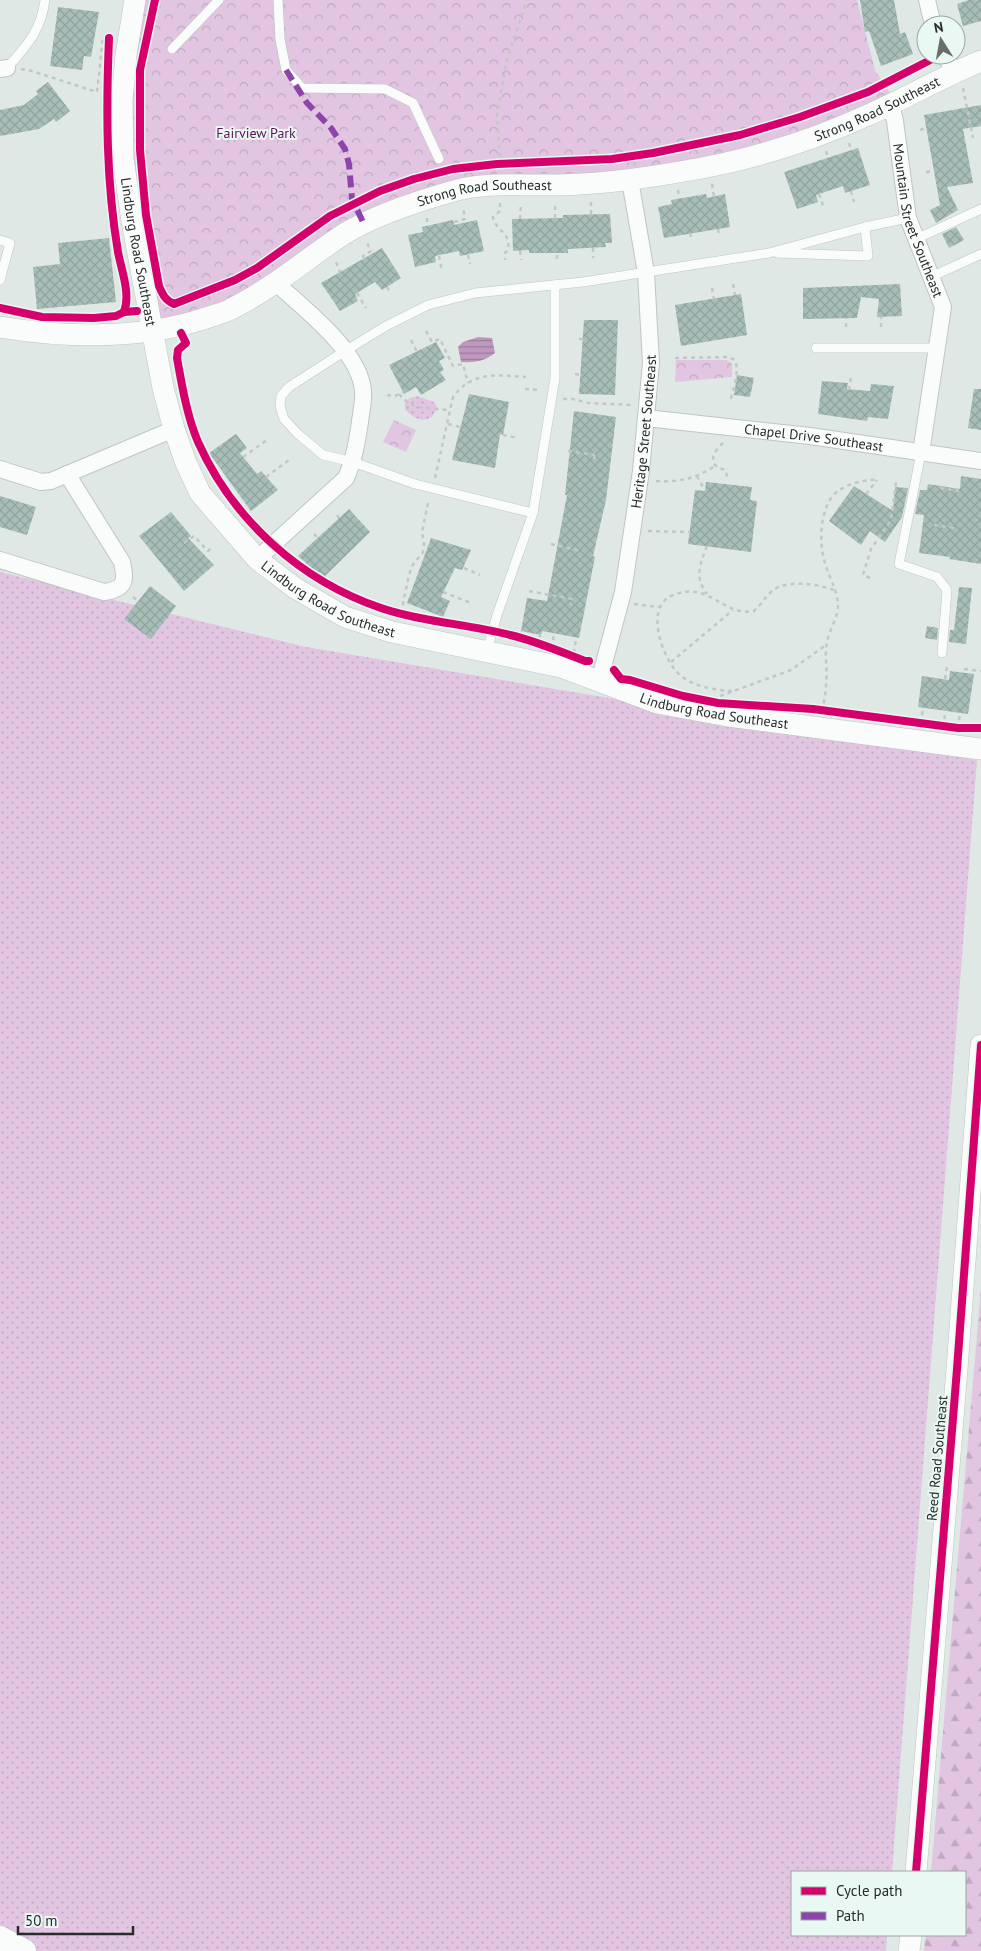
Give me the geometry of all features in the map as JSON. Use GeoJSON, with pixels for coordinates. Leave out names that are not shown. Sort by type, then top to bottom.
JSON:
{"type":"FeatureCollection","features":[{"type":"Feature","properties":{"kind":"main road"},"geometry":{"type":"LineString","coordinates":[[0,1939],[24,1951]]}},
{"type":"Feature","properties":{"kind":"street","name":"Lindburg Road Southeast"},"geometry":{"type":"LineString","coordinates":[[135,0],[126,55],[122,101],[123,158],[132,221],[163,388],[174,429],[186,463],[200,493],[257,559],[295,588],[345,617],[392,632],[561,667],[657,703],[728,716],[981,749]]}},
{"type":"Feature","properties":{"kind":"street"},"geometry":{"type":"LineString","coordinates":[[926,0],[931,15]]}},
{"type":"Feature","properties":{"kind":"street","name":"Strong Road Southeast"},"geometry":{"type":"LineString","coordinates":[[0,327],[66,335],[110,335],[152,332],[193,322],[230,310],[276,283],[346,233],[399,208],[454,191],[487,184],[559,185],[630,180],[708,167],[772,150],[840,127],[891,105],[954,71],[981,60]]}},
{"type":"Feature","properties":{"kind":"street","name":"Mountain Street Southeast"},"geometry":{"type":"LineString","coordinates":[[891,105],[895,121],[908,218],[943,307],[921,453]]}},
{"type":"Feature","properties":{"kind":"street","name":"Heritage Street Southeast"},"geometry":{"type":"LineString","coordinates":[[599,682],[620,602],[632,530],[639,481],[642,411],[651,363],[646,273],[630,180]]}},
{"type":"Feature","properties":{"kind":"street"},"geometry":{"type":"LineString","coordinates":[[257,559],[346,478],[353,462],[358,437],[363,392],[357,368],[337,340],[276,283]]}},
{"type":"Feature","properties":{"kind":"street","name":"Chapel Drive Southeast"},"geometry":{"type":"LineString","coordinates":[[642,411],[743,429],[810,436],[981,461]]}},
{"type":"Feature","properties":{"kind":"street"},"geometry":{"type":"LineString","coordinates":[[0,469],[41,482],[51,481],[174,429]]}},
{"type":"Feature","properties":{"kind":"street"},"geometry":{"type":"LineString","coordinates":[[0,560],[104,592],[117,590],[122,585],[124,575],[122,562],[67,474]]}},
{"type":"Feature","properties":{"kind":"street","name":"Reed Road Southeast"},"geometry":{"type":"LineString","coordinates":[[916,1871],[981,1046]]}},
{"type":"Feature","properties":{"kind":"street"},"geometry":{"type":"LineString","coordinates":[[909,1951],[911,1936]]}},
{"type":"Feature","properties":{"kind":"lane"},"geometry":{"type":"LineString","coordinates":[[4,68],[33,39],[42,17],[45,0]]}},
{"type":"Feature","properties":{"kind":"lane"},"geometry":{"type":"LineString","coordinates":[[172,49],[219,0]]}},
{"type":"Feature","properties":{"kind":"lane"},"geometry":{"type":"LineString","coordinates":[[278,0],[280,39],[286,70],[302,88],[385,89],[413,103],[439,159]]}},
{"type":"Feature","properties":{"kind":"lane"},"geometry":{"type":"LineString","coordinates":[[916,239],[981,209]]}},
{"type":"Feature","properties":{"kind":"lane"},"geometry":{"type":"LineString","coordinates":[[533,513],[414,484],[353,462],[323,455],[298,434],[284,419],[280,406],[281,396],[289,387],[345,351],[386,326],[428,305],[475,293],[646,273],[769,253],[866,227],[908,218]]}},
{"type":"Feature","properties":{"kind":"lane"},"geometry":{"type":"LineString","coordinates":[[769,253],[868,256],[866,227]]}},
{"type":"Feature","properties":{"kind":"lane"},"geometry":{"type":"LineString","coordinates":[[0,240],[10,243],[0,280]]}},
{"type":"Feature","properties":{"kind":"lane"},"geometry":{"type":"LineString","coordinates":[[931,277],[981,254]]}},
{"type":"Feature","properties":{"kind":"lane"},"geometry":{"type":"LineString","coordinates":[[487,651],[497,615],[533,513],[555,378],[555,285]]}},
{"type":"Feature","properties":{"kind":"lane"},"geometry":{"type":"LineString","coordinates":[[816,348],[936,348]]}},
{"type":"Feature","properties":{"kind":"lane"},"geometry":{"type":"LineString","coordinates":[[921,453],[899,564],[937,577],[947,590],[942,653]]}},
{"type":"Feature","properties":{"kind":"path"},"geometry":{"type":"LineString","coordinates":[[497,164],[500,158],[497,114],[507,59],[527,0]]}},
{"type":"Feature","properties":{"kind":"path"},"geometry":{"type":"LineString","coordinates":[[4,68],[32,71],[97,92],[103,37],[108,38],[107,82]]}},
{"type":"Feature","properties":{"kind":"path"},"geometry":{"type":"LineString","coordinates":[[954,71],[973,138]]}},
{"type":"Feature","properties":{"kind":"path"},"geometry":{"type":"LineString","coordinates":[[920,130],[926,128]]}},
{"type":"Feature","properties":{"kind":"path"},"geometry":{"type":"LineString","coordinates":[[848,141],[851,150]]}},
{"type":"Feature","properties":{"kind":"path"},"geometry":{"type":"LineString","coordinates":[[825,150],[828,158]]}},
{"type":"Feature","properties":{"kind":"path"},"geometry":{"type":"LineString","coordinates":[[488,165],[506,163]]}},
{"type":"Feature","properties":{"kind":"path"},"geometry":{"type":"LineString","coordinates":[[926,172],[934,171]]}},
{"type":"Feature","properties":{"kind":"path"},"geometry":{"type":"LineString","coordinates":[[712,184],[714,197]]}},
{"type":"Feature","properties":{"kind":"path"},"geometry":{"type":"LineString","coordinates":[[678,190],[680,199]]}},
{"type":"Feature","properties":{"kind":"path"},"geometry":{"type":"LineString","coordinates":[[851,191],[854,202]]}},
{"type":"Feature","properties":{"kind":"path"},"geometry":{"type":"LineString","coordinates":[[819,194],[824,208]]}},
{"type":"Feature","properties":{"kind":"path"},"geometry":{"type":"LineString","coordinates":[[591,200],[591,214]]}},
{"type":"Feature","properties":{"kind":"path"},"geometry":{"type":"LineString","coordinates":[[520,219],[521,203]]}},
{"type":"Feature","properties":{"kind":"path"},"geometry":{"type":"LineString","coordinates":[[555,203],[555,218]]}},
{"type":"Feature","properties":{"kind":"path"},"geometry":{"type":"LineString","coordinates":[[500,204],[500,211],[494,216],[496,224],[507,235],[508,250],[505,253],[505,260]]}},
{"type":"Feature","properties":{"kind":"path"},"geometry":{"type":"LineString","coordinates":[[454,222],[464,219],[463,208]]}},
{"type":"Feature","properties":{"kind":"path"},"geometry":{"type":"LineString","coordinates":[[427,218],[427,226]]}},
{"type":"Feature","properties":{"kind":"path"},"geometry":{"type":"LineString","coordinates":[[718,229],[719,236]]}},
{"type":"Feature","properties":{"kind":"path"},"geometry":{"type":"LineString","coordinates":[[690,233],[692,242]]}},
{"type":"Feature","properties":{"kind":"path"},"geometry":{"type":"LineString","coordinates":[[364,258],[363,256],[371,251],[367,243]]}},
{"type":"Feature","properties":{"kind":"path"},"geometry":{"type":"LineString","coordinates":[[593,248],[593,258]]}},
{"type":"Feature","properties":{"kind":"path"},"geometry":{"type":"LineString","coordinates":[[520,251],[521,260]]}},
{"type":"Feature","properties":{"kind":"path"},"geometry":{"type":"LineString","coordinates":[[557,253],[557,259]]}},
{"type":"Feature","properties":{"kind":"path"},"geometry":{"type":"LineString","coordinates":[[468,255],[470,264]]}},
{"type":"Feature","properties":{"kind":"path"},"geometry":{"type":"LineString","coordinates":[[439,256],[442,271]]}},
{"type":"Feature","properties":{"kind":"path"},"geometry":{"type":"LineString","coordinates":[[335,261],[340,272]]}},
{"type":"Feature","properties":{"kind":"path"},"geometry":{"type":"LineString","coordinates":[[733,284],[735,295]]}},
{"type":"Feature","properties":{"kind":"path"},"geometry":{"type":"LineString","coordinates":[[387,287],[391,294]]}},
{"type":"Feature","properties":{"kind":"path"},"geometry":{"type":"LineString","coordinates":[[712,288],[714,299]]}},
{"type":"Feature","properties":{"kind":"path"},"geometry":{"type":"LineString","coordinates":[[357,293],[366,308]]}},
{"type":"Feature","properties":{"kind":"path"},"geometry":{"type":"LineString","coordinates":[[881,317],[881,327]]}},
{"type":"Feature","properties":{"kind":"path"},"geometry":{"type":"LineString","coordinates":[[846,318],[846,327]]}},
{"type":"Feature","properties":{"kind":"path"},"geometry":{"type":"LineString","coordinates":[[426,332],[432,342],[440,339],[453,366],[463,364],[468,383]]}},
{"type":"Feature","properties":{"kind":"path"},"geometry":{"type":"LineString","coordinates":[[411,340],[417,352]]}},
{"type":"Feature","properties":{"kind":"path"},"geometry":{"type":"LineString","coordinates":[[675,358],[728,357],[734,360],[737,366],[730,402]]}},
{"type":"Feature","properties":{"kind":"path"},"geometry":{"type":"LineString","coordinates":[[575,374],[581,375]]}},
{"type":"Feature","properties":{"kind":"path"},"geometry":{"type":"LineString","coordinates":[[434,482],[453,397],[460,388],[485,376],[526,377]]}},
{"type":"Feature","properties":{"kind":"path"},"geometry":{"type":"LineString","coordinates":[[849,390],[851,377]]}},
{"type":"Feature","properties":{"kind":"path"},"geometry":{"type":"LineString","coordinates":[[524,389],[540,390]]}},
{"type":"Feature","properties":{"kind":"path"},"geometry":{"type":"LineString","coordinates":[[387,394],[395,396],[403,392]]}},
{"type":"Feature","properties":{"kind":"path"},"geometry":{"type":"LineString","coordinates":[[399,394],[405,402],[412,406],[450,410]]}},
{"type":"Feature","properties":{"kind":"path"},"geometry":{"type":"LineString","coordinates":[[557,400],[573,399],[642,411]]}},
{"type":"Feature","properties":{"kind":"path"},"geometry":{"type":"LineString","coordinates":[[448,424],[460,426]]}},
{"type":"Feature","properties":{"kind":"path"},"geometry":{"type":"LineString","coordinates":[[716,466],[714,454],[719,447],[728,438],[743,429]]}},
{"type":"Feature","properties":{"kind":"path"},"geometry":{"type":"LineString","coordinates":[[503,435],[518,438]]}},
{"type":"Feature","properties":{"kind":"path"},"geometry":{"type":"LineString","coordinates":[[243,457],[266,440]]}},
{"type":"Feature","properties":{"kind":"path"},"geometry":{"type":"LineString","coordinates":[[568,451],[595,453],[594,459]]}},
{"type":"Feature","properties":{"kind":"path"},"geometry":{"type":"LineString","coordinates":[[266,477],[289,460]]}},
{"type":"Feature","properties":{"kind":"path"},"geometry":{"type":"LineString","coordinates":[[639,481],[681,480],[697,476],[716,466]]}},
{"type":"Feature","properties":{"kind":"path"},"geometry":{"type":"LineString","coordinates":[[716,466],[726,471],[727,477]]}},
{"type":"Feature","properties":{"kind":"path"},"geometry":{"type":"LineString","coordinates":[[214,468],[220,482]]}},
{"type":"Feature","properties":{"kind":"path"},"geometry":{"type":"LineString","coordinates":[[697,476],[705,491]]}},
{"type":"Feature","properties":{"kind":"path"},"geometry":{"type":"LineString","coordinates":[[822,711],[826,683],[826,646],[838,609],[836,591],[825,565],[822,542],[822,517],[828,503],[837,491],[853,483],[878,479],[866,494]]}},
{"type":"Feature","properties":{"kind":"path"},"geometry":{"type":"LineString","coordinates":[[870,578],[863,575],[871,549],[891,520],[896,482]]}},
{"type":"Feature","properties":{"kind":"path"},"geometry":{"type":"LineString","coordinates":[[940,488],[959,491]]}},
{"type":"Feature","properties":{"kind":"path"},"geometry":{"type":"LineString","coordinates":[[410,615],[397,613],[408,575],[412,566],[423,552],[422,532],[428,503]]}},
{"type":"Feature","properties":{"kind":"path"},"geometry":{"type":"LineString","coordinates":[[934,525],[954,528]]}},
{"type":"Feature","properties":{"kind":"path"},"geometry":{"type":"LineString","coordinates":[[632,530],[689,532]]}},
{"type":"Feature","properties":{"kind":"path"},"geometry":{"type":"LineString","coordinates":[[314,534],[318,538]]}},
{"type":"Feature","properties":{"kind":"path"},"geometry":{"type":"LineString","coordinates":[[184,543],[194,536],[208,551],[213,546]]}},
{"type":"Feature","properties":{"kind":"path"},"geometry":{"type":"LineString","coordinates":[[551,544],[581,550]]}},
{"type":"Feature","properties":{"kind":"path"},"geometry":{"type":"LineString","coordinates":[[707,546],[699,566],[699,574],[708,595]]}},
{"type":"Feature","properties":{"kind":"path"},"geometry":{"type":"LineString","coordinates":[[464,568],[480,575]]}},
{"type":"Feature","properties":{"kind":"path"},"geometry":{"type":"LineString","coordinates":[[732,691],[717,691],[690,682],[676,671],[660,640],[658,629],[659,607],[664,600],[672,596],[698,593],[708,595],[733,610],[748,612],[754,611],[770,592],[783,585],[816,585],[836,591]]}},
{"type":"Feature","properties":{"kind":"path"},"geometry":{"type":"LineString","coordinates":[[528,591],[572,599],[572,606]]}},
{"type":"Feature","properties":{"kind":"path"},"geometry":{"type":"LineString","coordinates":[[443,592],[471,603]]}},
{"type":"Feature","properties":{"kind":"path"},"geometry":{"type":"LineString","coordinates":[[132,596],[138,601]]}},
{"type":"Feature","properties":{"kind":"path"},"geometry":{"type":"LineString","coordinates":[[620,602],[659,607]]}},
{"type":"Feature","properties":{"kind":"path"},"geometry":{"type":"LineString","coordinates":[[671,663],[733,610]]}},
{"type":"Feature","properties":{"kind":"path"},"geometry":{"type":"LineString","coordinates":[[554,633],[566,654]]}},
{"type":"Feature","properties":{"kind":"path"},"geometry":{"type":"LineString","coordinates":[[539,644],[540,634]]}},
{"type":"Feature","properties":{"kind":"path"},"geometry":{"type":"LineString","coordinates":[[566,654],[576,638]]}},
{"type":"Feature","properties":{"kind":"path"},"geometry":{"type":"LineString","coordinates":[[530,641],[566,654]]}},
{"type":"Feature","properties":{"kind":"path"},"geometry":{"type":"LineString","coordinates":[[714,700],[732,691],[791,670],[826,646]]}},
{"type":"Feature","properties":{"kind":"path"},"geometry":{"type":"LineString","coordinates":[[945,679],[947,666]]}},
{"type":"Feature","properties":{"kind":"path"},"geometry":{"type":"LineString","coordinates":[[964,668],[981,671]]}},
{"type":"Feature","properties":{"kind":"path"},"geometry":{"type":"LineString","coordinates":[[714,700],[728,703]]}},
{"type":"Feature","properties":{"kind":"path"},"geometry":{"type":"LineString","coordinates":[[923,708],[932,725]]}},
{"type":"Feature","properties":{"kind":"path"},"geometry":{"type":"LineString","coordinates":[[813,710],[832,712]]}},
{"type":"Feature","properties":{"kind":"path"},"geometry":{"type":"LineString","coordinates":[[932,725],[946,711]]}},
{"type":"Feature","properties":{"kind":"path"},"geometry":{"type":"LineString","coordinates":[[911,722],[962,728],[960,713]]}},
{"type":"Feature","properties":{"kind":"green space","name":"Fairview Park"},"geometry":{"type":"Polygon","coordinates":[[[135,0],[857,0],[875,70],[896,102],[806,139],[559,185],[399,208],[284,278],[151,332],[123,158],[135,0]]]}},
{"type":"Feature","properties":{"kind":"green space"},"geometry":{"type":"Polygon","coordinates":[[[676,360],[727,360],[732,364],[732,377],[675,382],[676,360]]]}},
{"type":"Feature","properties":{"kind":"green space"},"geometry":{"type":"Polygon","coordinates":[[[417,396],[434,402],[437,407],[431,417],[422,420],[418,419],[405,409],[405,402],[417,396]]]}},
{"type":"Feature","properties":{"kind":"green space"},"geometry":{"type":"Polygon","coordinates":[[[394,420],[416,430],[406,452],[383,442],[394,420]]]}},
{"type":"Feature","properties":{"kind":"green space"},"geometry":{"type":"Polygon","coordinates":[[[0,572],[306,647],[977,760],[892,1871],[791,1871],[791,1936],[887,1936],[886,1951],[28,1951],[0,1938],[0,572]]]}},
{"type":"Feature","properties":{"kind":"green space"},"geometry":{"type":"Polygon","coordinates":[[[981,1288],[981,1951],[924,1951],[926,1936],[966,1936],[966,1871],[931,1871],[981,1288]]]}},
{"type":"Feature","properties":{"kind":"shaded area"},"geometry":{"type":"Polygon","coordinates":[[[478,337],[492,338],[495,353],[479,361],[461,362],[458,347],[463,342],[478,337]]]}},
{"type":"Feature","properties":{"kind":"building"},"geometry":{"type":"Polygon","coordinates":[[[860,0],[894,0],[900,34],[905,32],[913,54],[881,66],[869,31],[865,32],[860,0]]]}},
{"type":"Feature","properties":{"kind":"building"},"geometry":{"type":"Polygon","coordinates":[[[969,0],[981,0],[981,21],[966,25],[966,15],[960,15],[957,4],[969,0]]]}},
{"type":"Feature","properties":{"kind":"building"},"geometry":{"type":"Polygon","coordinates":[[[58,7],[99,12],[91,57],[84,56],[82,70],[50,66],[58,7]]]}},
{"type":"Feature","properties":{"kind":"building"},"geometry":{"type":"Polygon","coordinates":[[[48,82],[70,111],[56,122],[54,119],[39,129],[0,136],[0,110],[24,105],[38,94],[36,91],[48,82]]]}},
{"type":"Feature","properties":{"kind":"building"},"geometry":{"type":"Polygon","coordinates":[[[981,105],[981,126],[963,129],[973,183],[947,187],[958,210],[936,223],[930,210],[940,205],[924,115],[981,105]]]}},
{"type":"Feature","properties":{"kind":"building"},"geometry":{"type":"Polygon","coordinates":[[[858,148],[870,185],[845,193],[843,186],[816,195],[818,202],[797,209],[784,172],[858,148]]]}},
{"type":"Feature","properties":{"kind":"building"},"geometry":{"type":"Polygon","coordinates":[[[706,194],[707,198],[725,194],[730,227],[664,238],[658,207],[672,204],[671,200],[706,194]]]}},
{"type":"Feature","properties":{"kind":"building"},"geometry":{"type":"Polygon","coordinates":[[[610,214],[612,243],[605,243],[606,247],[568,249],[568,253],[529,253],[529,250],[513,251],[512,219],[563,218],[563,215],[610,214]]]}},
{"type":"Feature","properties":{"kind":"building"},"geometry":{"type":"Polygon","coordinates":[[[453,220],[454,225],[477,220],[484,251],[460,256],[459,251],[435,256],[436,262],[415,267],[408,235],[423,232],[422,227],[453,220]]]}},
{"type":"Feature","properties":{"kind":"building"},"geometry":{"type":"Polygon","coordinates":[[[956,227],[964,240],[949,248],[942,234],[956,227]]]}},
{"type":"Feature","properties":{"kind":"building"},"geometry":{"type":"Polygon","coordinates":[[[109,238],[116,302],[37,309],[33,267],[60,264],[58,243],[109,238]]]}},
{"type":"Feature","properties":{"kind":"building"},"geometry":{"type":"Polygon","coordinates":[[[382,248],[401,278],[382,290],[375,282],[355,294],[358,301],[340,311],[321,283],[382,248]]]}},
{"type":"Feature","properties":{"kind":"building"},"geometry":{"type":"Polygon","coordinates":[[[900,284],[902,316],[877,317],[879,299],[861,297],[857,318],[803,319],[803,288],[900,284]]]}},
{"type":"Feature","properties":{"kind":"building"},"geometry":{"type":"Polygon","coordinates":[[[741,294],[747,335],[681,346],[675,305],[741,294]]]}},
{"type":"Feature","properties":{"kind":"building"},"geometry":{"type":"Polygon","coordinates":[[[584,320],[618,320],[615,395],[579,394],[584,320]]]}},
{"type":"Feature","properties":{"kind":"building"},"geometry":{"type":"Polygon","coordinates":[[[436,342],[445,358],[439,361],[444,370],[440,372],[446,380],[421,395],[416,387],[404,394],[389,365],[436,342]]]}},
{"type":"Feature","properties":{"kind":"building"},"geometry":{"type":"Polygon","coordinates":[[[737,375],[754,378],[750,397],[734,395],[737,375]]]}},
{"type":"Feature","properties":{"kind":"building"},"geometry":{"type":"Polygon","coordinates":[[[822,381],[848,383],[847,389],[870,391],[871,384],[894,386],[888,419],[868,417],[867,421],[818,414],[822,381]]]}},
{"type":"Feature","properties":{"kind":"building"},"geometry":{"type":"Polygon","coordinates":[[[974,389],[981,389],[981,430],[968,428],[974,389]]]}},
{"type":"Feature","properties":{"kind":"building"},"geometry":{"type":"Polygon","coordinates":[[[469,394],[509,402],[503,435],[500,434],[495,468],[452,460],[469,394]]]}},
{"type":"Feature","properties":{"kind":"building"},"geometry":{"type":"Polygon","coordinates":[[[574,411],[616,417],[606,500],[593,556],[595,557],[579,638],[542,631],[541,635],[521,631],[527,598],[547,601],[567,495],[565,495],[574,411]]]}},
{"type":"Feature","properties":{"kind":"building"},"geometry":{"type":"Polygon","coordinates":[[[236,434],[247,448],[240,453],[257,474],[261,471],[278,490],[251,511],[209,453],[236,434]]]}},
{"type":"Feature","properties":{"kind":"building"},"geometry":{"type":"Polygon","coordinates":[[[961,476],[981,479],[981,564],[919,553],[924,515],[915,514],[920,490],[927,490],[928,484],[960,489],[961,476]]]}},
{"type":"Feature","properties":{"kind":"building"},"geometry":{"type":"Polygon","coordinates":[[[706,482],[752,487],[750,500],[757,501],[751,552],[688,544],[695,490],[705,491],[706,482]]]}},
{"type":"Feature","properties":{"kind":"building"},"geometry":{"type":"Polygon","coordinates":[[[854,486],[893,511],[895,487],[908,488],[902,517],[885,542],[870,531],[861,545],[829,521],[854,486]]]}},
{"type":"Feature","properties":{"kind":"building"},"geometry":{"type":"Polygon","coordinates":[[[0,496],[36,507],[27,535],[0,527],[0,496]]]}},
{"type":"Feature","properties":{"kind":"building"},"geometry":{"type":"Polygon","coordinates":[[[349,509],[370,532],[323,578],[298,556],[349,509]]]}},
{"type":"Feature","properties":{"kind":"building"},"geometry":{"type":"Polygon","coordinates":[[[171,512],[191,536],[188,538],[214,565],[184,591],[139,536],[171,512]]]}},
{"type":"Feature","properties":{"kind":"building"},"geometry":{"type":"Polygon","coordinates":[[[431,538],[471,550],[462,570],[455,568],[441,597],[450,601],[443,617],[407,603],[431,538]]]}},
{"type":"Feature","properties":{"kind":"building"},"geometry":{"type":"Polygon","coordinates":[[[150,586],[176,606],[151,639],[124,619],[150,586]]]}},
{"type":"Feature","properties":{"kind":"building"},"geometry":{"type":"Polygon","coordinates":[[[959,587],[972,588],[966,644],[949,642],[950,630],[954,630],[959,587]]]}},
{"type":"Feature","properties":{"kind":"building"},"geometry":{"type":"Polygon","coordinates":[[[927,626],[938,628],[937,640],[925,638],[927,626]]]}},
{"type":"Feature","properties":{"kind":"building"},"geometry":{"type":"Polygon","coordinates":[[[950,671],[974,674],[968,714],[918,707],[922,676],[949,680],[950,671]]]}},
{"type":"Feature","properties":{"kind":"marked path"},"geometry":{"type":"LineString","coordinates":[[286,70],[307,103],[331,128],[345,149],[349,164],[352,199],[364,224]]}},
{"type":"Feature","properties":{"kind":"cycle path"},"geometry":{"type":"LineString","coordinates":[[155,0],[140,70],[140,150],[146,215],[159,286],[168,301],[174,304],[235,280],[257,268],[330,216],[380,191],[414,179],[453,169],[497,164],[612,159],[653,153],[740,135],[800,117],[868,92],[921,65]]}},
{"type":"Feature","properties":{"kind":"cycle path"},"geometry":{"type":"LineString","coordinates":[[109,38],[107,92],[109,172],[114,225],[126,290],[124,312]]}},
{"type":"Feature","properties":{"kind":"cycle path"},"geometry":{"type":"LineString","coordinates":[[0,308],[42,317],[94,318],[116,316],[124,312],[137,311]]}},
{"type":"Feature","properties":{"kind":"cycle path"},"geometry":{"type":"LineString","coordinates":[[181,333],[186,343],[178,350],[177,358],[188,411],[198,442],[230,497],[250,522],[297,564],[324,582],[381,608],[413,617],[520,637],[589,661]]}},
{"type":"Feature","properties":{"kind":"cycle path"},"geometry":{"type":"LineString","coordinates":[[614,670],[621,679],[683,696],[718,703],[813,709],[958,728],[981,728]]}},
{"type":"Feature","properties":{"kind":"cycle path"},"geometry":{"type":"LineString","coordinates":[[916,1871],[981,1045]]}}]}
